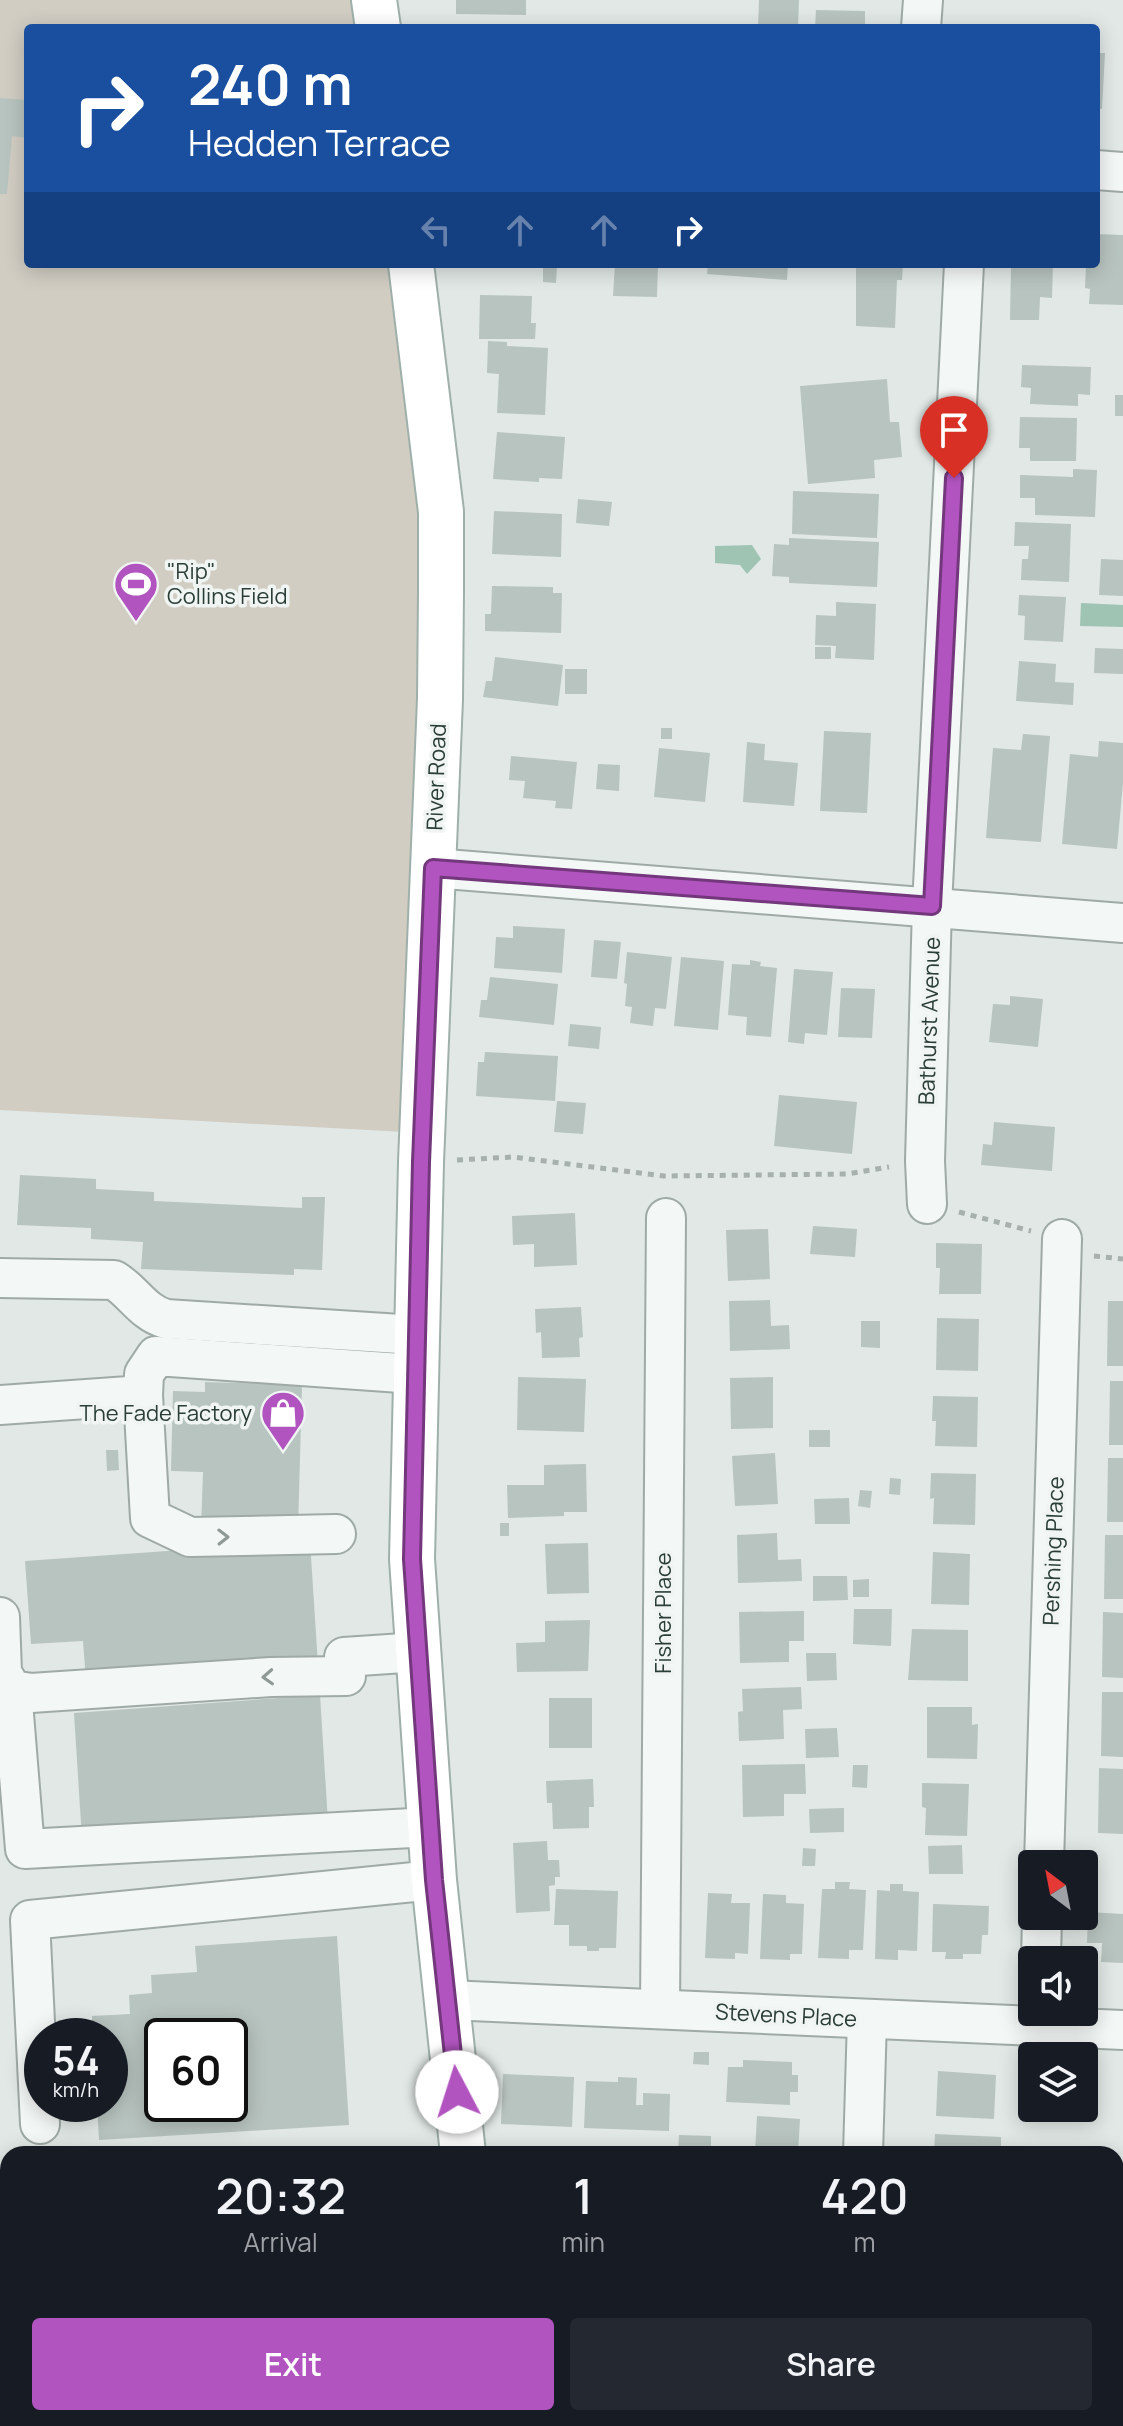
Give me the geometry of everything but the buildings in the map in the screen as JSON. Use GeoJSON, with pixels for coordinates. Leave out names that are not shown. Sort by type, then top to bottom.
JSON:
{"type":"FeatureCollection","features":[{"type":"Feature","properties":{"kind":"main road"},"geometry":{"type":"LineString","coordinates":[[374,0],[377,24]]}},
{"type":"Feature","properties":{"kind":"main road","name":"River Road"},"geometry":{"type":"LineString","coordinates":[[411,268],[441,512],[440,699],[421,1162],[412,1559],[434,1880],[462,2146]]}},
{"type":"Feature","properties":{"kind":"street"},"geometry":{"type":"LineString","coordinates":[[921,24],[923,0]]}},
{"type":"Feature","properties":{"kind":"street"},"geometry":{"type":"LineString","coordinates":[[1100,170],[1123,172]]}},
{"type":"Feature","properties":{"kind":"street","name":"Bathurst Avenue"},"geometry":{"type":"LineString","coordinates":[[927,1204],[925,1161],[932,906],[964,268]]}},
{"type":"Feature","properties":{"kind":"street"},"geometry":{"type":"LineString","coordinates":[[433,868],[1123,923]]}},
{"type":"Feature","properties":{"kind":"street","name":"Fisher Place"},"geometry":{"type":"LineString","coordinates":[[660,2008],[666,1218]]}},
{"type":"Feature","properties":{"kind":"street","name":"Pershing Place"},"geometry":{"type":"LineString","coordinates":[[1044,1850],[1062,1239]]}},
{"type":"Feature","properties":{"kind":"street"},"geometry":{"type":"LineString","coordinates":[[0,1278],[114,1280],[144,1309],[166,1319],[416,1354]]}},
{"type":"Feature","properties":{"kind":"street"},"geometry":{"type":"LineString","coordinates":[[336,1534],[190,1537],[150,1518],[144,1374],[156,1356],[416,1354]]}},
{"type":"Feature","properties":{"kind":"street"},"geometry":{"type":"LineString","coordinates":[[0,1405],[143,1395]]}},
{"type":"Feature","properties":{"kind":"street"},"geometry":{"type":"LineString","coordinates":[[0,1617],[2,1673],[12,1690],[25,1849],[431,1827]]}},
{"type":"Feature","properties":{"kind":"street"},"geometry":{"type":"LineString","coordinates":[[12,1690],[31,1693],[271,1677],[345,1667],[419,1652]]}},
{"type":"Feature","properties":{"kind":"street"},"geometry":{"type":"LineString","coordinates":[[40,2124],[30,1920],[434,1880]]}},
{"type":"Feature","properties":{"kind":"street","name":"Stevens Place"},"geometry":{"type":"LineString","coordinates":[[448,2000],[867,2019],[1018,2020]]}},
{"type":"Feature","properties":{"kind":"street"},"geometry":{"type":"LineString","coordinates":[[863,2146],[867,2019]]}},
{"type":"Feature","properties":{"kind":"street","name":"Stevens Place"},"geometry":{"type":"LineString","coordinates":[[1089,2026],[1123,2030]]}},
{"type":"Feature","properties":{"kind":"path"},"geometry":{"type":"LineString","coordinates":[[421,1162],[513,1157],[679,1176],[847,1174],[925,1161]]}},
{"type":"Feature","properties":{"kind":"path"},"geometry":{"type":"LineString","coordinates":[[927,1204],[1062,1239]]}},
{"type":"Feature","properties":{"kind":"shaded area"},"geometry":{"type":"Polygon","coordinates":[[[0,0],[374,0],[377,24],[24,24],[24,268],[412,268],[428,388],[423,1133],[0,1110],[0,0]]]}},
{"type":"Feature","properties":{"kind":"shaded area"},"geometry":{"type":"Polygon","coordinates":[[[752,545],[761,559],[747,574],[740,565],[715,563],[715,546],[752,545]]]}},
{"type":"Feature","properties":{"kind":"shaded area"},"geometry":{"type":"Polygon","coordinates":[[[1081,603],[1123,605],[1123,627],[1080,626],[1081,603]]]}},
{"type":"Feature","properties":{"kind":"place","name":"\"Rip\" Collins Field"},"geometry":{"type":"Point","coordinates":[136,623]}},
{"type":"Feature","properties":{"kind":"place","name":"The Fade Factory"},"geometry":{"type":"Point","coordinates":[283,1452]}},
{"type":"Feature","properties":{"kind":"route"},"geometry":{"type":"LineString","coordinates":[[457,2092],[434,1880],[412,1559],[421,1162],[433,868],[932,906],[954,478]]}}]}
